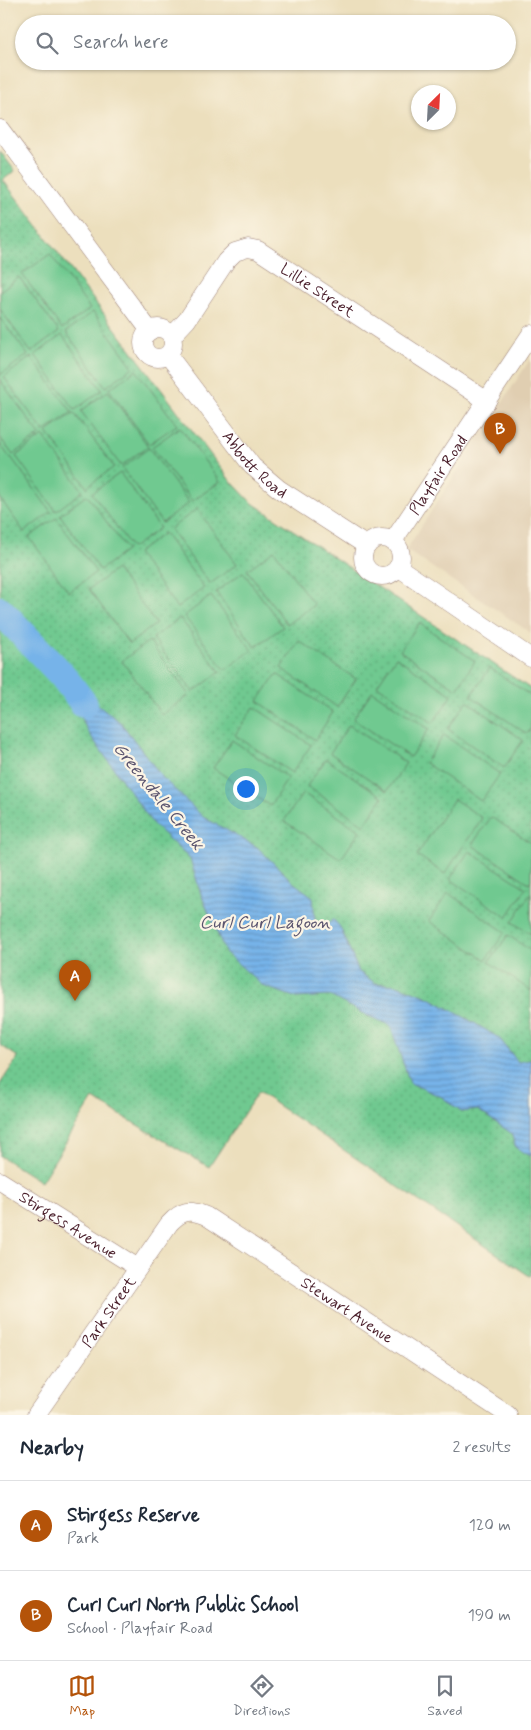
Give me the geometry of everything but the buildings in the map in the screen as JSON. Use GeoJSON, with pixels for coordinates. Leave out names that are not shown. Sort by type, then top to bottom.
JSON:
{"type":"FeatureCollection","features":[{"type":"Feature","properties":{"kind":"street"},"geometry":{"type":"LineString","coordinates":[[0,129],[150,330]]}},
{"type":"Feature","properties":{"kind":"street","name":"Lillie Street"},"geometry":{"type":"LineString","coordinates":[[172,336],[187,320],[226,261],[235,252],[248,248],[258,250],[486,400]]}},
{"type":"Feature","properties":{"kind":"street"},"geometry":{"type":"LineString","coordinates":[[160,328],[169,332],[172,336],[173,346],[168,355],[154,358],[146,352],[144,338],[150,330],[160,328]]}},
{"type":"Feature","properties":{"kind":"street","name":"Playfair Road"},"geometry":{"type":"LineString","coordinates":[[393,541],[531,334]]}},
{"type":"Feature","properties":{"kind":"street","name":"Abbott Road"},"geometry":{"type":"LineString","coordinates":[[168,355],[252,466],[278,489],[367,546]]}},
{"type":"Feature","properties":{"kind":"street"},"geometry":{"type":"LineString","coordinates":[[376,539],[393,541],[400,550],[401,556],[398,567],[394,572],[383,576],[367,568],[363,557],[367,546],[376,539]]}},
{"type":"Feature","properties":{"kind":"street"},"geometry":{"type":"LineString","coordinates":[[398,567],[531,658]]}},
{"type":"Feature","properties":{"kind":"street","name":"Stirgess Avenue"},"geometry":{"type":"LineString","coordinates":[[0,1180],[138,1268]]}},
{"type":"Feature","properties":{"kind":"street","name":"Park Street"},"geometry":{"type":"LineString","coordinates":[[36,1415],[169,1224],[176,1216],[185,1211]]}},
{"type":"Feature","properties":{"kind":"street","name":"Stewart Avenue"},"geometry":{"type":"LineString","coordinates":[[185,1211],[195,1211],[206,1216],[508,1415]]}},
{"type":"Feature","properties":{"kind":"shaded area"},"geometry":{"type":"Polygon","coordinates":[[[531,358],[531,633],[406,550],[531,358]]]}},
{"type":"Feature","properties":{"kind":"green space"},"geometry":{"type":"Polygon","coordinates":[[[0,151],[15,171],[3,180],[229,479],[251,502],[531,689],[531,1277],[258,1092],[209,1167],[93,1099],[41,1182],[0,1156],[0,1084],[18,1057],[0,1045],[0,151]]]}},
{"type":"Feature","properties":{"kind":"green space"},"geometry":{"type":"Polygon","coordinates":[[[50,254],[90,309],[62,329],[22,274],[50,254]]]}},
{"type":"Feature","properties":{"kind":"green space"},"geometry":{"type":"Polygon","coordinates":[[[19,277],[59,332],[31,352],[0,309],[0,291],[19,277]]]}},
{"type":"Feature","properties":{"kind":"green space"},"geometry":{"type":"Polygon","coordinates":[[[93,312],[133,367],[106,387],[66,332],[93,312]]]}},
{"type":"Feature","properties":{"kind":"green space"},"geometry":{"type":"Polygon","coordinates":[[[0,318],[28,355],[0,375],[0,318]]]}},
{"type":"Feature","properties":{"kind":"green space"},"geometry":{"type":"Polygon","coordinates":[[[62,335],[102,390],[75,410],[35,355],[62,335]]]}},
{"type":"Feature","properties":{"kind":"green space"},"geometry":{"type":"Polygon","coordinates":[[[31,357],[72,412],[44,432],[4,377],[31,357]]]}},
{"type":"Feature","properties":{"kind":"green space"},"geometry":{"type":"Polygon","coordinates":[[[136,370],[177,425],[149,444],[109,389],[136,370]]]}},
{"type":"Feature","properties":{"kind":"green space"},"geometry":{"type":"Polygon","coordinates":[[[0,380],[40,435],[13,455],[0,437],[0,380]]]}},
{"type":"Feature","properties":{"kind":"green space"},"geometry":{"type":"Polygon","coordinates":[[[108,391],[148,446],[121,466],[81,411],[108,391]]]}},
{"type":"Feature","properties":{"kind":"green space"},"geometry":{"type":"Polygon","coordinates":[[[74,413],[114,467],[87,487],[47,432],[74,413]]]}},
{"type":"Feature","properties":{"kind":"green space"},"geometry":{"type":"Polygon","coordinates":[[[180,427],[220,482],[192,501],[152,447],[180,427]]]}},
{"type":"Feature","properties":{"kind":"green space"},"geometry":{"type":"Polygon","coordinates":[[[43,436],[83,491],[56,511],[16,456],[43,436]]]}},
{"type":"Feature","properties":{"kind":"green space"},"geometry":{"type":"Polygon","coordinates":[[[0,444],[51,512],[24,532],[0,498],[0,444]]]}},
{"type":"Feature","properties":{"kind":"green space"},"geometry":{"type":"Polygon","coordinates":[[[149,448],[189,503],[162,523],[122,468],[149,448]]]}},
{"type":"Feature","properties":{"kind":"green space"},"geometry":{"type":"Polygon","coordinates":[[[120,473],[160,528],[132,548],[92,493],[120,473]]]}},
{"type":"Feature","properties":{"kind":"green space"},"geometry":{"type":"Polygon","coordinates":[[[87,495],[127,550],[100,570],[60,515],[87,495]]]}},
{"type":"Feature","properties":{"kind":"green space"},"geometry":{"type":"Polygon","coordinates":[[[197,509],[237,564],[210,584],[170,529],[197,509]]]}},
{"type":"Feature","properties":{"kind":"green space"},"geometry":{"type":"Polygon","coordinates":[[[56,518],[96,572],[69,592],[29,537],[56,518]]]}},
{"type":"Feature","properties":{"kind":"green space"},"geometry":{"type":"Polygon","coordinates":[[[164,533],[204,588],[177,608],[137,553],[164,533]]]}},
{"type":"Feature","properties":{"kind":"green space"},"geometry":{"type":"Polygon","coordinates":[[[274,550],[314,605],[287,624],[247,570],[274,550]]]}},
{"type":"Feature","properties":{"kind":"green space"},"geometry":{"type":"Polygon","coordinates":[[[116,569],[156,624],[129,644],[89,589],[116,569]]]}},
{"type":"Feature","properties":{"kind":"green space"},"geometry":{"type":"Polygon","coordinates":[[[243,572],[283,627],[255,647],[216,592],[243,572]]]}},
{"type":"Feature","properties":{"kind":"green space"},"geometry":{"type":"Polygon","coordinates":[[[211,596],[252,650],[225,670],[184,616],[211,596]]]}},
{"type":"Feature","properties":{"kind":"green space"},"geometry":{"type":"Polygon","coordinates":[[[180,618],[220,672],[193,692],[153,638],[180,618]]]}},
{"type":"Feature","properties":{"kind":"green space"},"geometry":{"type":"Polygon","coordinates":[[[419,623],[475,661],[457,689],[400,651],[419,623]]]}},
{"type":"Feature","properties":{"kind":"green space"},"geometry":{"type":"Polygon","coordinates":[[[149,641],[189,695],[162,715],[122,661],[149,641]]]}},
{"type":"Feature","properties":{"kind":"green space"},"geometry":{"type":"Polygon","coordinates":[[[299,641],[356,679],[337,707],[281,668],[299,641]]]}},
{"type":"Feature","properties":{"kind":"green space"},"geometry":{"type":"Polygon","coordinates":[[[396,657],[452,695],[433,723],[377,685],[396,657]]]}},
{"type":"Feature","properties":{"kind":"green space"},"geometry":{"type":"Polygon","coordinates":[[[490,668],[531,696],[531,728],[527,734],[471,696],[490,668]]]}},
{"type":"Feature","properties":{"kind":"green space"},"geometry":{"type":"Polygon","coordinates":[[[277,674],[333,712],[315,740],[258,701],[277,674]]]}},
{"type":"Feature","properties":{"kind":"green space"},"geometry":{"type":"Polygon","coordinates":[[[372,691],[429,729],[410,757],[353,719],[372,691]]]}},
{"type":"Feature","properties":{"kind":"green space"},"geometry":{"type":"Polygon","coordinates":[[[467,701],[523,740],[504,768],[448,729],[467,701]]]}},
{"type":"Feature","properties":{"kind":"green space"},"geometry":{"type":"Polygon","coordinates":[[[254,707],[311,745],[292,773],[235,735],[254,707]]]}},
{"type":"Feature","properties":{"kind":"green space"},"geometry":{"type":"Polygon","coordinates":[[[349,725],[406,763],[387,791],[330,753],[349,725]]]}},
{"type":"Feature","properties":{"kind":"green space"},"geometry":{"type":"Polygon","coordinates":[[[444,735],[500,774],[481,801],[425,763],[444,735]]]}},
{"type":"Feature","properties":{"kind":"green space"},"geometry":{"type":"Polygon","coordinates":[[[232,740],[288,778],[270,806],[213,768],[232,740]]]}},
{"type":"Feature","properties":{"kind":"green space"},"geometry":{"type":"Polygon","coordinates":[[[326,759],[383,797],[364,825],[307,786],[326,759]]]}},
{"type":"Feature","properties":{"kind":"green space"},"geometry":{"type":"Polygon","coordinates":[[[303,793],[360,831],[341,859],[284,821],[303,793]]]}},
{"type":"Feature","properties":{"kind":"green space"},"geometry":{"type":"Polygon","coordinates":[[[454,799],[482,818],[445,874],[417,855],[454,799]]]}},
{"type":"Feature","properties":{"kind":"green space"},"geometry":{"type":"Polygon","coordinates":[[[491,817],[531,843],[531,880],[529,883],[472,845],[491,817]]]}},
{"type":"Feature","properties":{"kind":"green space"},"geometry":{"type":"Polygon","coordinates":[[[469,851],[526,888],[507,917],[450,879],[469,851]]]}},
{"type":"Feature","properties":{"kind":"green space"},"geometry":{"type":"Polygon","coordinates":[[[448,893],[505,932],[486,960],[429,921],[448,893]]]}},
{"type":"Feature","properties":{"kind":"green space"},"geometry":{"type":"Polygon","coordinates":[[[531,893],[531,934],[512,922],[531,893]]]}},
{"type":"Feature","properties":{"kind":"green space"},"geometry":{"type":"Polygon","coordinates":[[[508,935],[531,951],[531,991],[489,962],[508,935]]]}},
{"type":"Feature","properties":{"kind":"water","name":"Curl Curl Lagoon"},"geometry":{"type":"Polygon","coordinates":[[[62,675],[121,723],[163,778],[203,817],[257,847],[294,883],[313,897],[315,920],[322,930],[333,919],[340,927],[359,972],[375,983],[397,985],[428,997],[499,1038],[518,1062],[531,1060],[531,1156],[516,1148],[511,1133],[478,1110],[461,1112],[442,1097],[410,1083],[390,1025],[330,996],[297,998],[263,986],[225,952],[201,894],[190,859],[153,824],[88,732],[62,675]]]}},
{"type":"Feature","properties":{"kind":"waterway","name":"Greendale Creek"},"geometry":{"type":"LineString","coordinates":[[0,610],[62,675],[84,704]]}},
{"type":"Feature","properties":{"kind":"place","name":"Curl Curl North Public School"},"geometry":{"type":"Point","coordinates":[500,454]}},
{"type":"Feature","properties":{"kind":"place","name":"Stirgess Reserve"},"geometry":{"type":"Point","coordinates":[75,1001]}}]}
